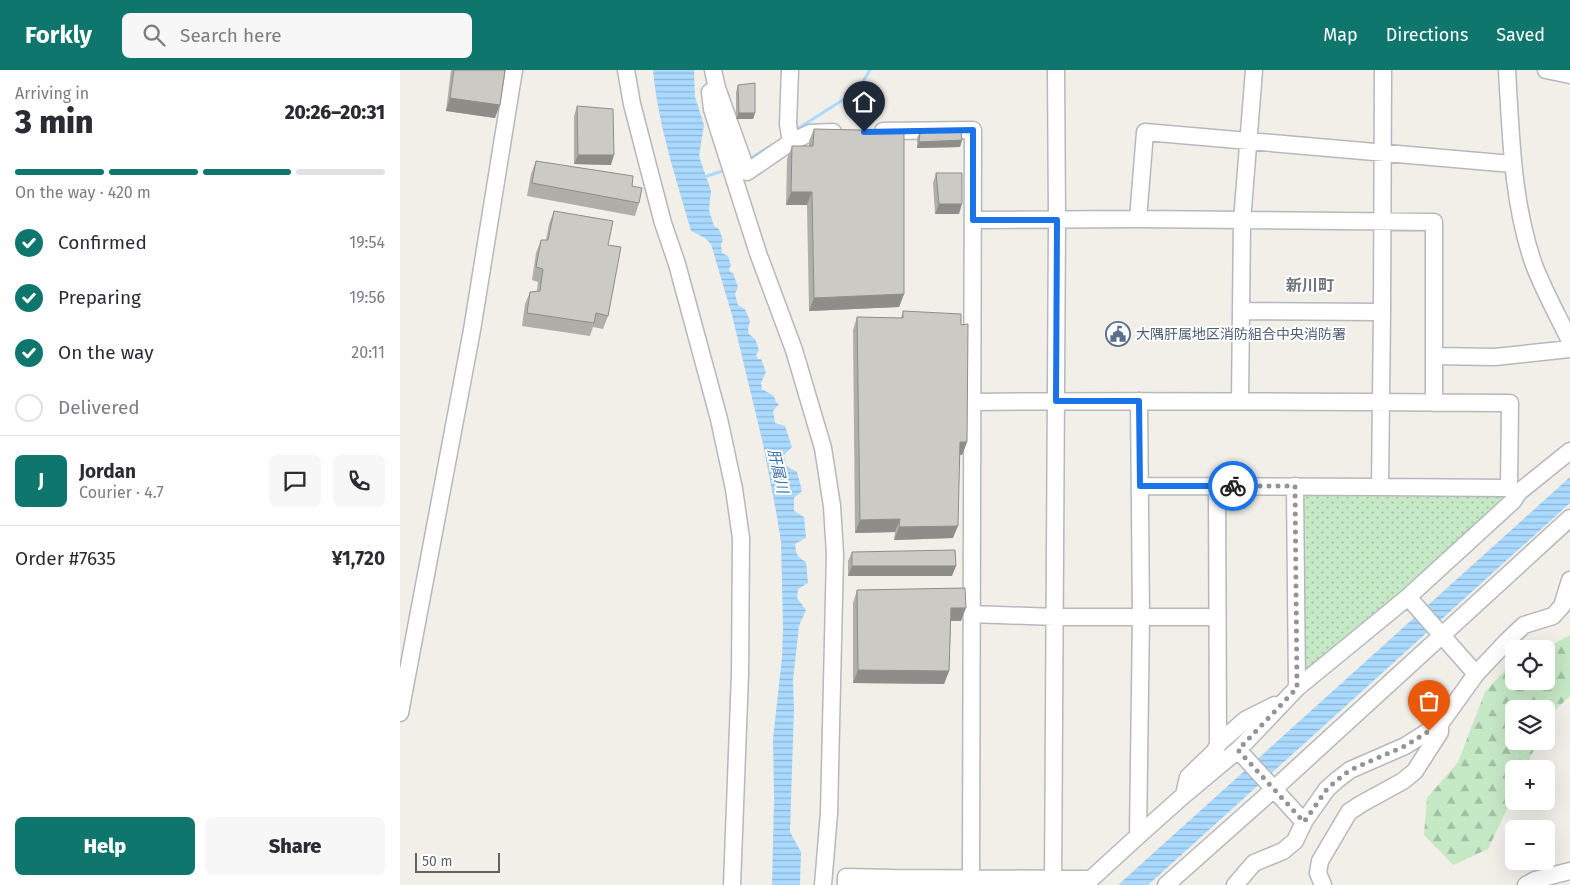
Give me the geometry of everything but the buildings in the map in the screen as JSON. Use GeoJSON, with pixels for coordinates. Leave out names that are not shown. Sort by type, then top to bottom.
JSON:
{"type":"FeatureCollection","features":[{"type":"Feature","properties":{"kind":"street"},"geometry":{"type":"LineString","coordinates":[[400,712],[472,330],[514,70]]}},
{"type":"Feature","properties":{"kind":"street"},"geometry":{"type":"LineString","coordinates":[[626,70],[632,104],[663,223],[677,264],[719,418],[734,490],[741,538],[740,674],[732,885]]}},
{"type":"Feature","properties":{"kind":"street"},"geometry":{"type":"LineString","coordinates":[[708,70],[712,110],[758,253],[794,350],[823,448],[830,496],[835,554],[829,814],[823,885]]}},
{"type":"Feature","properties":{"kind":"street"},"geometry":{"type":"LineString","coordinates":[[713,70],[717,88],[747,172],[790,135],[848,132]]}},
{"type":"Feature","properties":{"kind":"street"},"geometry":{"type":"LineString","coordinates":[[790,70],[790,135]]}},
{"type":"Feature","properties":{"kind":"street"},"geometry":{"type":"LineString","coordinates":[[1053,882],[1057,220],[1056,70]]}},
{"type":"Feature","properties":{"kind":"street"},"geometry":{"type":"LineString","coordinates":[[1240,401],[1242,221],[1254,70]]}},
{"type":"Feature","properties":{"kind":"street"},"geometry":{"type":"LineString","coordinates":[[1380,486],[1383,70]]}},
{"type":"Feature","properties":{"kind":"street"},"geometry":{"type":"LineString","coordinates":[[1507,70],[1512,164],[1522,225],[1535,266],[1570,340]]}},
{"type":"Feature","properties":{"kind":"street"},"geometry":{"type":"LineString","coordinates":[[1546,70],[1570,75]]}},
{"type":"Feature","properties":{"kind":"street"},"geometry":{"type":"LineString","coordinates":[[868,132],[973,130],[971,878]]}},
{"type":"Feature","properties":{"kind":"street"},"geometry":{"type":"LineString","coordinates":[[1138,219],[1145,132],[1512,164]]}},
{"type":"Feature","properties":{"kind":"street"},"geometry":{"type":"LineString","coordinates":[[973,220],[1138,219],[1434,222],[1434,403]]}},
{"type":"Feature","properties":{"kind":"street"},"geometry":{"type":"LineString","coordinates":[[1241,311],[1382,312]]}},
{"type":"Feature","properties":{"kind":"street"},"geometry":{"type":"LineString","coordinates":[[1434,356],[1495,357],[1570,349]]}},
{"type":"Feature","properties":{"kind":"street"},"geometry":{"type":"LineString","coordinates":[[1138,836],[1141,617],[1139,401]]}},
{"type":"Feature","properties":{"kind":"street"},"geometry":{"type":"LineString","coordinates":[[973,402],[1510,403],[1513,501],[1412,602],[1291,694],[1244,720],[1218,744]]}},
{"type":"Feature","properties":{"kind":"street"},"geometry":{"type":"LineString","coordinates":[[1140,486],[1380,486],[1514,490],[1570,451]]}},
{"type":"Feature","properties":{"kind":"street"},"geometry":{"type":"LineString","coordinates":[[1184,795],[1188,777],[1215,751],[1218,744],[1217,486]]}},
{"type":"Feature","properties":{"kind":"street"},"geometry":{"type":"LineString","coordinates":[[846,885],[846,877],[892,882],[948,882],[971,878],[1053,882],[1091,879],[1184,795],[1242,754],[1291,694],[1295,486]]}},
{"type":"Feature","properties":{"kind":"street"},"geometry":{"type":"LineString","coordinates":[[1166,885],[1440,634],[1570,518]]}},
{"type":"Feature","properties":{"kind":"street"},"geometry":{"type":"LineString","coordinates":[[1235,885],[1254,863],[1283,851],[1295,840],[1304,822],[1327,789],[1337,780],[1350,770],[1405,746],[1440,724],[1476,674],[1508,640],[1524,625],[1553,616],[1562,606],[1570,580]]}},
{"type":"Feature","properties":{"kind":"street"},"geometry":{"type":"LineString","coordinates":[[1412,602],[1476,674]]}},
{"type":"Feature","properties":{"kind":"street"},"geometry":{"type":"LineString","coordinates":[[972,614],[1055,617],[1217,617]]}},
{"type":"Feature","properties":{"kind":"street"},"geometry":{"type":"LineString","coordinates":[[1323,885],[1318,873],[1320,860],[1349,812],[1403,781],[1415,771],[1440,732],[1440,724]]}},
{"type":"Feature","properties":{"kind":"street"},"geometry":{"type":"LineString","coordinates":[[1242,754],[1304,822]]}},
{"type":"Feature","properties":{"kind":"street"},"geometry":{"type":"LineString","coordinates":[[1530,883],[1543,873],[1570,863]]}},
{"type":"Feature","properties":{"kind":"street"},"geometry":{"type":"LineString","coordinates":[[1530,883],[1570,871]]}},
{"type":"Feature","properties":{"kind":"green space"},"geometry":{"type":"Polygon","coordinates":[[[1301,496],[1510,497],[1304,676],[1301,496]]]}},
{"type":"Feature","properties":{"kind":"green space"},"geometry":{"type":"Polygon","coordinates":[[[1570,635],[1570,696],[1555,710],[1555,700],[1505,700],[1505,750],[1534,750],[1529,760],[1505,760],[1506,810],[1488,849],[1453,865],[1424,835],[1427,798],[1458,762],[1485,692],[1505,670],[1505,690],[1555,690],[1555,643],[1570,635]]]}},
{"type":"Feature","properties":{"kind":"water","name":"肝属川"},"geometry":{"type":"Polygon","coordinates":[[[653,70],[694,70],[695,97],[704,125],[699,156],[711,191],[709,210],[714,226],[719,229],[723,240],[721,244],[722,253],[728,256],[731,266],[729,268],[730,272],[733,273],[738,287],[735,294],[738,305],[745,309],[750,321],[749,334],[755,339],[759,350],[756,355],[758,359],[761,359],[766,372],[761,383],[762,389],[774,396],[779,404],[773,411],[775,423],[785,426],[792,447],[784,455],[786,466],[797,472],[802,491],[794,498],[794,511],[804,517],[806,538],[795,544],[798,555],[806,562],[808,583],[798,589],[797,598],[806,610],[799,626],[793,680],[794,708],[790,832],[801,852],[800,885],[772,885],[773,739],[782,657],[783,627],[781,542],[776,511],[763,444],[732,315],[711,244],[705,238],[691,231],[663,131],[653,70]]]}},
{"type":"Feature","properties":{"kind":"water"},"geometry":{"type":"Polygon","coordinates":[[[1570,477],[1570,503],[1148,885],[1118,885],[1570,477]]]}},
{"type":"Feature","properties":{"kind":"waterway"},"geometry":{"type":"LineString","coordinates":[[794,131],[857,91],[870,70]]}},
{"type":"Feature","properties":{"kind":"waterway"},"geometry":{"type":"LineString","coordinates":[[748,160],[772,145]]}},
{"type":"Feature","properties":{"kind":"waterway"},"geometry":{"type":"LineString","coordinates":[[704,177],[726,170]]}},
{"type":"Feature","properties":{"kind":"way so far"},"geometry":{"type":"LineString","coordinates":[[1233,486],[1295,486],[1297,688],[1238,750],[1304,822],[1327,789],[1350,770],[1405,746],[1429,731]]}},
{"type":"Feature","properties":{"kind":"place","name":"大隅肝属地区消防組合中央消防署"},"geometry":{"type":"Point","coordinates":[1118,334]}},
{"type":"Feature","properties":{"kind":"district","name":"新川町"},"geometry":{"type":"Point","coordinates":[1310,285]}},
{"type":"Feature","properties":{"kind":"route"},"geometry":{"type":"LineString","coordinates":[[864,132],[973,130],[973,220],[1057,220],[1056,401],[1139,401],[1140,486],[1233,486]]}}]}
